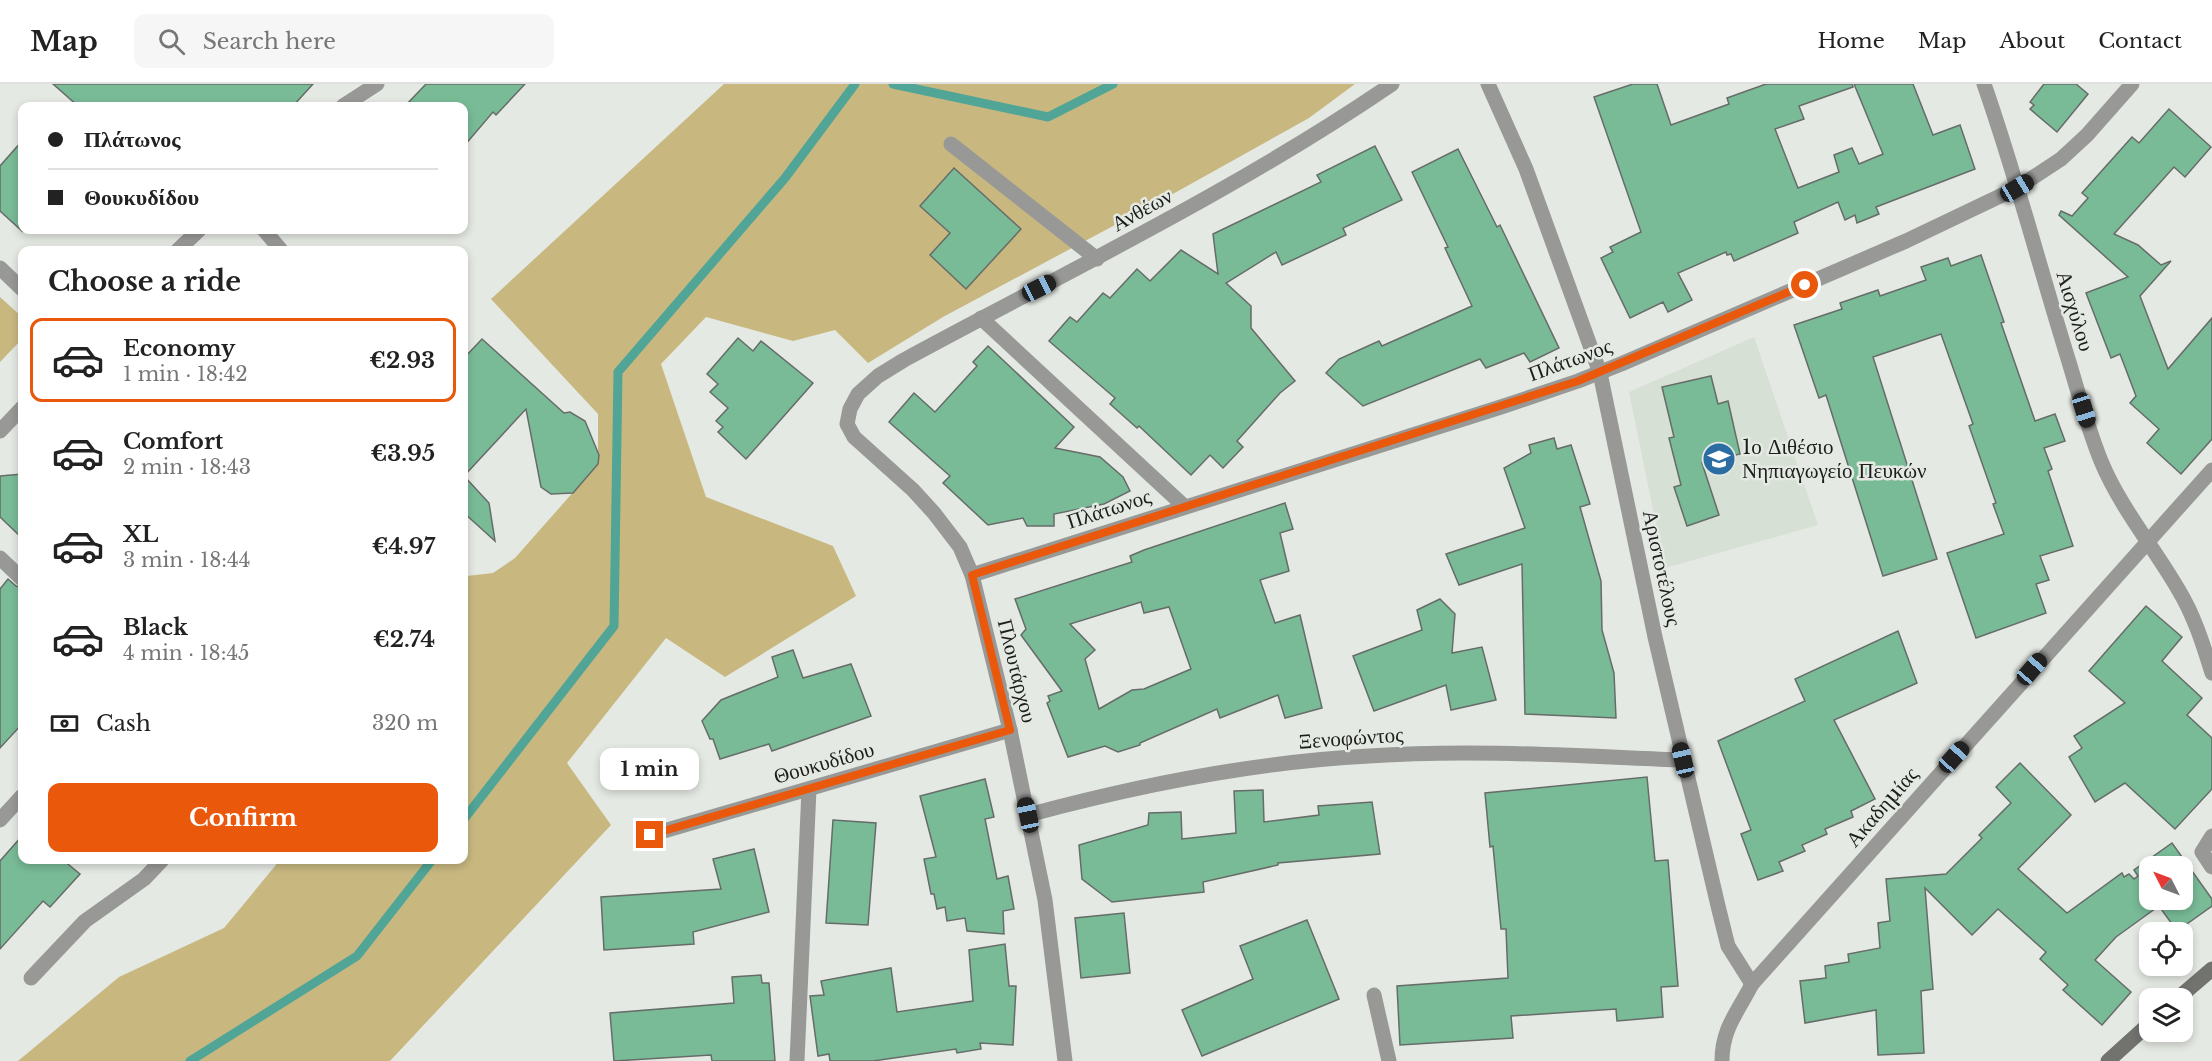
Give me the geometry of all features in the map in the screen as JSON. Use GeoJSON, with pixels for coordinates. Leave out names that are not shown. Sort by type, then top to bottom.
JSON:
{"type":"FeatureCollection","features":[{"type":"Feature","properties":{"kind":"street","name":"Ανθέων"},"geometry":{"type":"LineString","coordinates":[[904,360],[1097,259],[1282,155],[1392,84]]}},
{"type":"Feature","properties":{"kind":"street","name":"Αριστοτέλους"},"geometry":{"type":"LineString","coordinates":[[1488,84],[1526,169],[1600,373],[1652,626],[1728,946],[1752,984]]}},
{"type":"Feature","properties":{"kind":"street","name":"Αισχύλου"},"geometry":{"type":"LineString","coordinates":[[1984,84],[2099,456],[2116,493],[2189,609],[2212,673]]}},
{"type":"Feature","properties":{"kind":"street","name":"Πλάτωνος"},"geometry":{"type":"LineString","coordinates":[[972,575],[1504,406],[1600,373],[1906,241],[2017,188],[2061,159],[2087,135],[2132,84]]}},
{"type":"Feature","properties":{"kind":"street"},"geometry":{"type":"LineString","coordinates":[[348,102],[371,85]]}},
{"type":"Feature","properties":{"kind":"street"},"geometry":{"type":"LineString","coordinates":[[951,144],[1097,259]]}},
{"type":"Feature","properties":{"kind":"street"},"geometry":{"type":"LineString","coordinates":[[182,246],[195,234]]}},
{"type":"Feature","properties":{"kind":"street"},"geometry":{"type":"LineString","coordinates":[[267,234],[278,246]]}},
{"type":"Feature","properties":{"kind":"street"},"geometry":{"type":"LineString","coordinates":[[0,268],[18,285]]}},
{"type":"Feature","properties":{"kind":"street"},"geometry":{"type":"LineString","coordinates":[[981,318],[1185,507]]}},
{"type":"Feature","properties":{"kind":"street","name":"Πλουτάρχου"},"geometry":{"type":"LineString","coordinates":[[904,360],[879,376],[858,394],[850,409],[847,424],[860,442],[913,490],[934,513],[960,547],[972,575],[1010,730],[1045,900],[1065,1061]]}},
{"type":"Feature","properties":{"kind":"street"},"geometry":{"type":"LineString","coordinates":[[0,431],[18,412]]}},
{"type":"Feature","properties":{"kind":"street","name":"Ακαδημίας"},"geometry":{"type":"LineString","coordinates":[[1752,984],[2212,470]]}},
{"type":"Feature","properties":{"kind":"street"},"geometry":{"type":"LineString","coordinates":[[0,558],[18,575]]}},
{"type":"Feature","properties":{"kind":"street","name":"Θουκυδίδου"},"geometry":{"type":"LineString","coordinates":[[650,835],[1010,730]]}},
{"type":"Feature","properties":{"kind":"street","name":"Ξενοφώντος"},"geometry":{"type":"LineString","coordinates":[[1028,815],[1150,785],[1316,760],[1433,754],[1553,755],[1683,760]]}},
{"type":"Feature","properties":{"kind":"street"},"geometry":{"type":"LineString","coordinates":[[797,1061],[809,789]]}},
{"type":"Feature","properties":{"kind":"street"},"geometry":{"type":"LineString","coordinates":[[0,820],[18,800]]}},
{"type":"Feature","properties":{"kind":"street"},"geometry":{"type":"LineString","coordinates":[[2212,836],[2202,852],[2212,867]]}},
{"type":"Feature","properties":{"kind":"street"},"geometry":{"type":"LineString","coordinates":[[31,978],[90,917],[144,879],[158,864]]}},
{"type":"Feature","properties":{"kind":"street"},"geometry":{"type":"LineString","coordinates":[[2190,988],[2212,969]]}},
{"type":"Feature","properties":{"kind":"street"},"geometry":{"type":"LineString","coordinates":[[1722,1061],[1723,1043],[1730,1021],[1752,984]]}},
{"type":"Feature","properties":{"kind":"street"},"geometry":{"type":"LineString","coordinates":[[1374,995],[1389,1061]]}},
{"type":"Feature","properties":{"kind":"street"},"geometry":{"type":"LineString","coordinates":[[2108,1061],[2139,1033]]}},
{"type":"Feature","properties":{"kind":"shaded area"},"geometry":{"type":"Polygon","coordinates":[[[724,84],[1355,84],[1309,118],[943,317],[868,363],[835,330],[793,341],[706,317],[661,364],[706,497],[833,546],[856,596],[725,677],[666,638],[567,763],[611,825],[390,1061],[18,1061],[119,977],[224,928],[277,864],[468,864],[468,576],[493,573],[515,558],[598,464],[598,414],[491,299],[724,84]]]}},
{"type":"Feature","properties":{"kind":"shaded area"},"geometry":{"type":"Polygon","coordinates":[[[0,297],[18,313],[18,343],[0,362],[0,297]]]}},
{"type":"Feature","properties":{"kind":"shaded area","name":"1ο Διθέσιο Νηπιαγωγείο Πευκών"},"geometry":{"type":"Polygon","coordinates":[[[1754,337],[1818,525],[1665,568],[1629,392],[1754,337]]]}},
{"type":"Feature","properties":{"kind":"building"},"geometry":{"type":"Polygon","coordinates":[[[53,84],[313,84],[297,102],[73,102],[53,84]]]}},
{"type":"Feature","properties":{"kind":"building"},"geometry":{"type":"Polygon","coordinates":[[[426,84],[525,84],[496,115],[493,112],[468,141],[468,102],[409,102],[426,84]]]}},
{"type":"Feature","properties":{"kind":"building"},"geometry":{"type":"Polygon","coordinates":[[[1633,84],[1657,84],[1671,125],[1729,104],[1727,98],[1766,84],[1852,84],[1853,87],[1799,106],[1804,119],[1775,129],[1798,188],[1839,172],[1834,155],[1852,148],[1859,164],[1883,154],[1854,84],[1913,84],[1933,135],[1960,125],[1975,169],[1876,207],[1879,214],[1857,223],[1855,215],[1845,220],[1838,202],[1794,222],[1798,233],[1734,261],[1731,254],[1727,255],[1726,252],[1678,273],[1692,300],[1668,312],[1663,302],[1630,318],[1601,258],[1613,252],[1610,247],[1641,232],[1594,97],[1633,84]]]}},
{"type":"Feature","properties":{"kind":"building"},"geometry":{"type":"Polygon","coordinates":[[[2044,84],[2076,84],[2088,94],[2057,132],[2030,109],[2034,105],[2030,102],[2044,84]]]}},
{"type":"Feature","properties":{"kind":"building"},"geometry":{"type":"Polygon","coordinates":[[[2169,109],[2211,147],[2185,177],[2174,167],[2114,234],[2138,245],[2161,265],[2171,261],[2140,296],[2168,369],[2212,318],[2212,439],[2181,474],[2147,443],[2159,429],[2130,403],[2136,396],[2120,354],[2111,358],[2086,293],[2128,277],[2059,215],[2061,211],[2072,216],[2088,198],[2082,193],[2132,137],[2139,143],[2169,109]]]}},
{"type":"Feature","properties":{"kind":"building"},"geometry":{"type":"Polygon","coordinates":[[[18,146],[18,227],[0,211],[0,166],[18,146]]]}},
{"type":"Feature","properties":{"kind":"building"},"geometry":{"type":"Polygon","coordinates":[[[1375,146],[1402,200],[1343,228],[1346,235],[1282,265],[1276,252],[1226,283],[1251,306],[1251,328],[1295,381],[1280,393],[1237,441],[1243,447],[1223,468],[1210,455],[1191,475],[1139,426],[1137,428],[1110,404],[1115,398],[1049,341],[1070,317],[1077,322],[1103,293],[1110,298],[1137,269],[1150,281],[1181,250],[1218,274],[1213,234],[1321,182],[1317,175],[1375,146]]]}},
{"type":"Feature","properties":{"kind":"building"},"geometry":{"type":"Polygon","coordinates":[[[1458,149],[1497,227],[1500,225],[1559,348],[1530,362],[1524,353],[1486,368],[1480,359],[1363,406],[1326,373],[1339,359],[1379,341],[1382,346],[1472,306],[1445,248],[1448,247],[1412,172],[1458,149]]]}},
{"type":"Feature","properties":{"kind":"building"},"geometry":{"type":"Polygon","coordinates":[[[954,168],[1021,229],[966,289],[930,255],[950,233],[920,206],[954,168]]]}},
{"type":"Feature","properties":{"kind":"building"},"geometry":{"type":"Polygon","coordinates":[[[1981,255],[2004,322],[2001,323],[2035,421],[2055,414],[2065,441],[2044,448],[2052,469],[2048,471],[2073,546],[2040,556],[2049,580],[2036,584],[2046,613],[1976,638],[1947,553],[2004,534],[1993,504],[1996,503],[1969,426],[1973,424],[1941,334],[1873,357],[1937,559],[1883,576],[1826,395],[1819,398],[1794,325],[1842,309],[1840,303],[1878,290],[1880,296],[1926,280],[1921,267],[1948,258],[1951,266],[1981,255]]]}},
{"type":"Feature","properties":{"kind":"building"},"geometry":{"type":"Polygon","coordinates":[[[738,338],[753,351],[761,341],[813,383],[746,459],[718,432],[723,427],[716,421],[728,408],[710,392],[718,384],[707,374],[738,338]]]}},
{"type":"Feature","properties":{"kind":"building"},"geometry":{"type":"Polygon","coordinates":[[[482,339],[564,413],[570,412],[585,421],[599,455],[598,464],[573,493],[551,494],[541,487],[526,409],[468,472],[468,354],[482,339]]]}},
{"type":"Feature","properties":{"kind":"building"},"geometry":{"type":"Polygon","coordinates":[[[988,346],[1074,427],[1055,448],[1100,457],[1123,477],[1130,491],[1104,504],[1054,514],[1054,526],[1027,526],[1023,518],[988,525],[943,483],[950,476],[889,422],[914,393],[935,412],[977,366],[973,362],[988,346]]]}},
{"type":"Feature","properties":{"kind":"building"},"geometry":{"type":"Polygon","coordinates":[[[1711,376],[1718,404],[1728,401],[1740,454],[1702,463],[1719,515],[1687,526],[1674,487],[1681,485],[1669,438],[1674,437],[1662,387],[1711,376]]]}},
{"type":"Feature","properties":{"kind":"building"},"geometry":{"type":"Polygon","coordinates":[[[1554,438],[1557,449],[1571,445],[1590,504],[1580,507],[1601,581],[1602,630],[1614,673],[1616,718],[1525,714],[1522,564],[1459,585],[1446,554],[1525,528],[1504,468],[1531,453],[1529,445],[1554,438]]]}},
{"type":"Feature","properties":{"kind":"building"},"geometry":{"type":"Polygon","coordinates":[[[18,474],[18,534],[0,517],[0,476],[18,474]]]}},
{"type":"Feature","properties":{"kind":"building"},"geometry":{"type":"Polygon","coordinates":[[[468,480],[489,503],[495,541],[468,517],[468,480]]]}},
{"type":"Feature","properties":{"kind":"building"},"geometry":{"type":"Polygon","coordinates":[[[1285,503],[1293,529],[1280,533],[1289,571],[1260,580],[1275,623],[1300,615],[1322,708],[1285,718],[1278,695],[1220,718],[1217,709],[1140,743],[1140,745],[1118,752],[1105,746],[1068,757],[1047,703],[1050,701],[1048,696],[1062,691],[1021,635],[1026,629],[1015,599],[1132,562],[1130,556],[1285,503]],[[1141,602],[1070,624],[1095,650],[1085,659],[1099,709],[1132,690],[1144,689],[1191,669],[1169,607],[1144,613],[1141,602]]]}},
{"type":"Feature","properties":{"kind":"building"},"geometry":{"type":"Polygon","coordinates":[[[8,579],[18,587],[18,728],[0,748],[0,589],[8,579]]]}},
{"type":"Feature","properties":{"kind":"building"},"geometry":{"type":"Polygon","coordinates":[[[1440,599],[1455,614],[1452,653],[1482,647],[1496,700],[1451,710],[1446,685],[1374,711],[1353,656],[1422,630],[1417,610],[1440,599]]]}},
{"type":"Feature","properties":{"kind":"building"},"geometry":{"type":"Polygon","coordinates":[[[2146,606],[2182,637],[2162,661],[2202,698],[2187,715],[2212,738],[2212,789],[2175,829],[2125,783],[2095,802],[2069,757],[2082,748],[2074,736],[2125,703],[2089,671],[2146,606]]]}},
{"type":"Feature","properties":{"kind":"building"},"geometry":{"type":"Polygon","coordinates":[[[1898,631],[1917,683],[1834,720],[1875,799],[1851,811],[1853,817],[1825,829],[1827,834],[1802,845],[1805,851],[1779,862],[1783,871],[1758,880],[1741,834],[1751,830],[1718,741],[1805,701],[1795,679],[1898,631]]]}},
{"type":"Feature","properties":{"kind":"building"},"geometry":{"type":"Polygon","coordinates":[[[793,650],[803,678],[851,664],[871,716],[772,751],[769,744],[720,759],[713,739],[710,739],[702,721],[721,700],[778,677],[772,657],[793,650]]]}},
{"type":"Feature","properties":{"kind":"building"},"geometry":{"type":"Polygon","coordinates":[[[2020,763],[2071,815],[2018,869],[2067,913],[2122,873],[2124,877],[2129,874],[2134,879],[2138,876],[2134,870],[2139,866],[2139,910],[2153,910],[2116,937],[2095,960],[2131,992],[2102,1025],[2063,990],[2068,985],[2040,959],[2046,952],[1998,909],[1972,935],[1925,888],[1933,989],[1921,991],[1924,1053],[1878,1055],[1876,1010],[1805,1023],[1800,981],[1826,978],[1825,966],[1849,962],[1848,954],[1880,948],[1878,923],[1890,921],[1886,879],[1946,874],[1982,838],[1979,835],[2011,803],[1996,787],[2020,763]]]}},
{"type":"Feature","properties":{"kind":"building"},"geometry":{"type":"Polygon","coordinates":[[[1647,777],[1655,861],[1668,860],[1678,986],[1661,987],[1663,1017],[1617,1021],[1616,1009],[1511,1016],[1513,1038],[1400,1045],[1397,986],[1508,978],[1506,929],[1501,929],[1485,793],[1647,777]]]}},
{"type":"Feature","properties":{"kind":"building"},"geometry":{"type":"Polygon","coordinates":[[[985,779],[994,817],[985,819],[997,879],[1008,876],[1014,909],[1003,911],[1004,934],[967,931],[965,918],[947,921],[945,907],[937,909],[934,894],[931,894],[924,859],[936,857],[920,796],[985,779]]]}},
{"type":"Feature","properties":{"kind":"building"},"geometry":{"type":"Polygon","coordinates":[[[1263,790],[1264,822],[1319,815],[1318,806],[1372,802],[1380,854],[1278,863],[1278,865],[1203,882],[1204,892],[1112,902],[1082,879],[1079,845],[1148,825],[1149,813],[1181,812],[1182,839],[1236,833],[1234,791],[1263,790]]]}},
{"type":"Feature","properties":{"kind":"building"},"geometry":{"type":"Polygon","coordinates":[[[833,820],[876,823],[868,925],[826,923],[833,820]]]}},
{"type":"Feature","properties":{"kind":"building"},"geometry":{"type":"Polygon","coordinates":[[[18,841],[18,864],[68,864],[80,874],[50,907],[43,901],[0,949],[0,861],[18,841]]]}},
{"type":"Feature","properties":{"kind":"building"},"geometry":{"type":"Polygon","coordinates":[[[2172,843],[2181,856],[2154,856],[2172,843]]]}},
{"type":"Feature","properties":{"kind":"building"},"geometry":{"type":"Polygon","coordinates":[[[754,849],[769,912],[693,932],[694,944],[604,950],[601,897],[721,889],[713,859],[754,849]]]}},
{"type":"Feature","properties":{"kind":"building"},"geometry":{"type":"Polygon","coordinates":[[[2193,872],[2212,899],[2212,906],[2190,922],[2171,922],[2162,910],[2193,910],[2193,872]]]}},
{"type":"Feature","properties":{"kind":"building"},"geometry":{"type":"Polygon","coordinates":[[[1124,913],[1130,973],[1081,978],[1075,918],[1124,913]]]}},
{"type":"Feature","properties":{"kind":"building"},"geometry":{"type":"Polygon","coordinates":[[[1307,920],[1339,999],[1202,1056],[1182,1010],[1253,979],[1240,946],[1307,920]]]}},
{"type":"Feature","properties":{"kind":"building"},"geometry":{"type":"Polygon","coordinates":[[[1005,944],[1009,986],[1016,986],[1013,1045],[980,1043],[981,1049],[957,1053],[956,1049],[873,1061],[830,1061],[829,1054],[818,1056],[810,996],[824,995],[821,981],[891,968],[897,1012],[973,1001],[969,950],[1005,944]]]}},
{"type":"Feature","properties":{"kind":"building"},"geometry":{"type":"Polygon","coordinates":[[[761,975],[762,983],[769,983],[775,1061],[712,1061],[711,1055],[614,1061],[610,1013],[734,1003],[732,977],[761,975]]]}},
{"type":"Feature","properties":{"kind":"waterway"},"geometry":{"type":"LineString","coordinates":[[468,814],[614,626],[618,372],[785,178],[855,84]]}},
{"type":"Feature","properties":{"kind":"waterway"},"geometry":{"type":"LineString","coordinates":[[893,84],[1048,117],[1113,84]]}},
{"type":"Feature","properties":{"kind":"waterway"},"geometry":{"type":"LineString","coordinates":[[190,1061],[357,956],[429,864]]}},
{"type":"Feature","properties":{"kind":"place","name":"1ο Διθέσιο Νηπιαγωγείο Πευκών"},"geometry":{"type":"Point","coordinates":[1719,459]}},
{"type":"Feature","properties":{"kind":"route"},"geometry":{"type":"LineString","coordinates":[[650,835],[1010,730],[972,575],[1578,381],[1805,285]]}}]}
